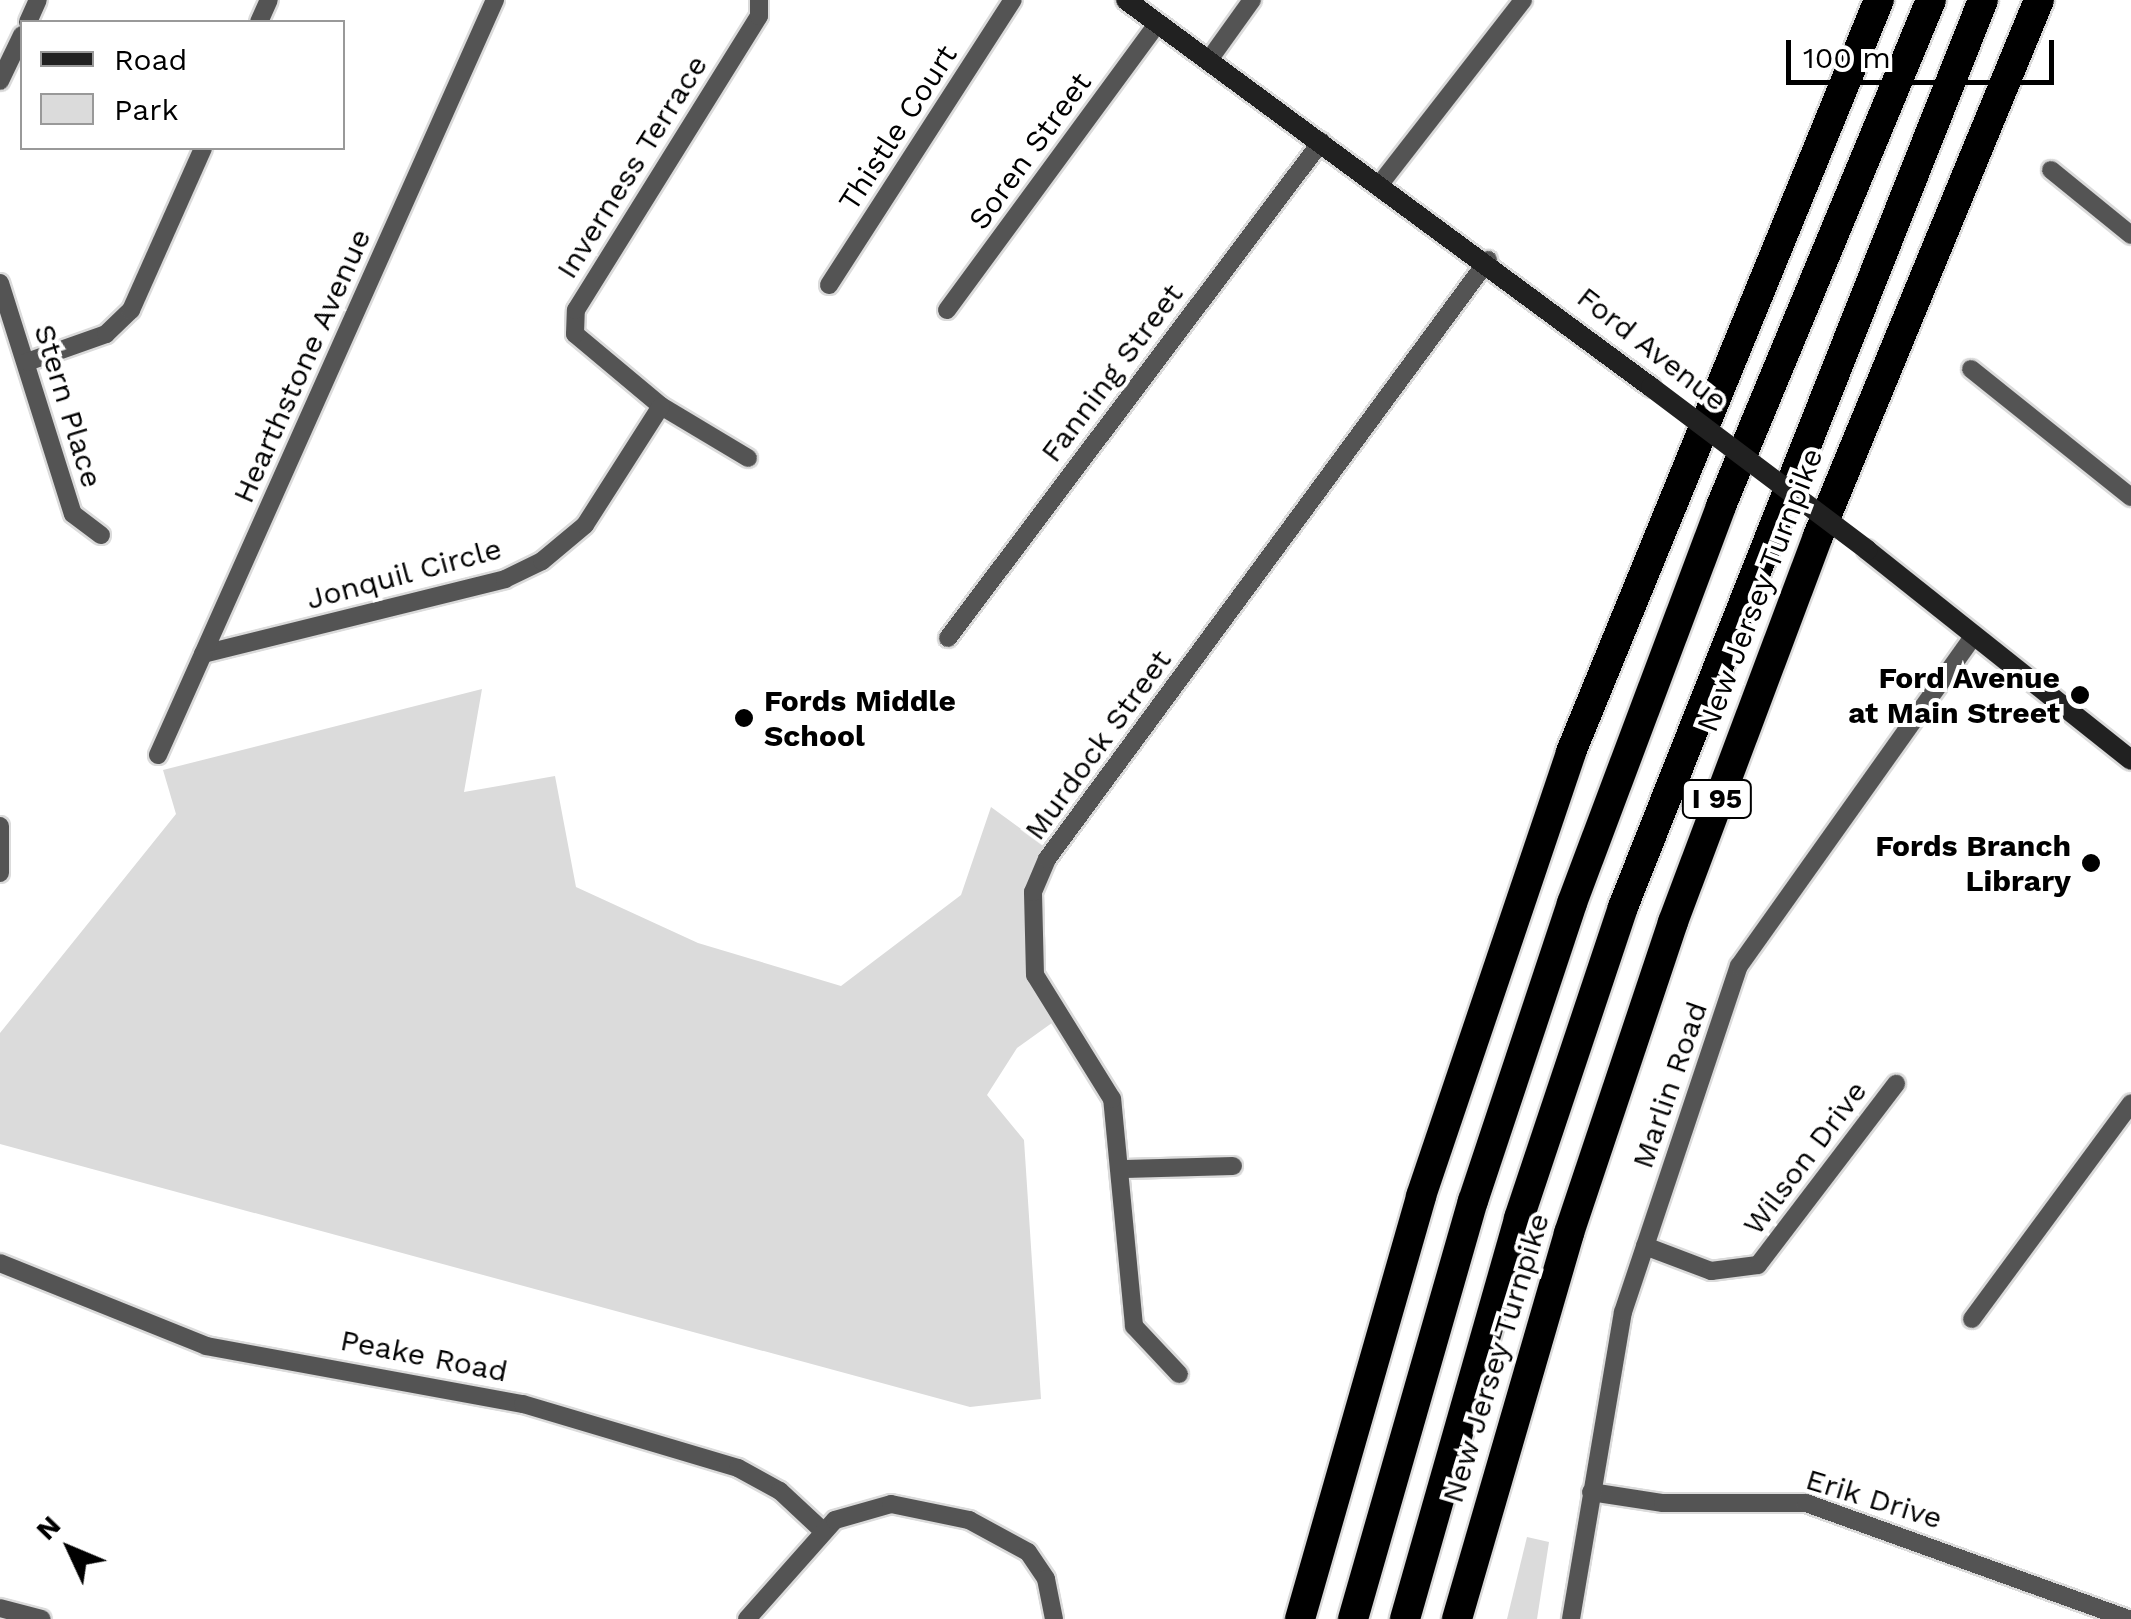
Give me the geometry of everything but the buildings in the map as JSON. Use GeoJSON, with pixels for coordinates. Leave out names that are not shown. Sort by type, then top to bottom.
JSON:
{"type":"FeatureCollection","features":[{"type":"Feature","properties":{"kind":"highway"},"geometry":{"type":"LineString","coordinates":[[1300,1619],[1420,1196],[1571,752],[1879,0]]}},
{"type":"Feature","properties":{"kind":"highway"},"geometry":{"type":"LineString","coordinates":[[1353,1619],[1472,1200],[1572,902],[1714,524],[1931,0]]}},
{"type":"Feature","properties":{"kind":"highway","name":"New Jersey Turnpike"},"geometry":{"type":"LineString","coordinates":[[1405,1619],[1519,1218],[1623,907],[1789,470],[1983,0]]}},
{"type":"Feature","properties":{"kind":"highway","name":"New Jersey Turnpike"},"geometry":{"type":"LineString","coordinates":[[1457,1619],[1569,1233],[1680,904],[1818,536],[2039,0]]}},
{"type":"Feature","properties":{"kind":"street","name":"Hearthstone Avenue"},"geometry":{"type":"LineString","coordinates":[[158,755],[496,0]]}},
{"type":"Feature","properties":{"kind":"street","name":"Inverness Terrace"},"geometry":{"type":"LineString","coordinates":[[748,458],[661,406],[583,350],[576,310],[760,16],[759,0]]}},
{"type":"Feature","properties":{"kind":"street","name":"Thistle Court"},"geometry":{"type":"LineString","coordinates":[[829,285],[1013,0]]}},
{"type":"Feature","properties":{"kind":"street","name":"Ford Avenue"},"geometry":{"type":"LineString","coordinates":[[1126,0],[1488,260],[1868,550],[2131,760]]}},
{"type":"Feature","properties":{"kind":"street"},"geometry":{"type":"LineString","coordinates":[[1209,60],[1252,0]]}},
{"type":"Feature","properties":{"kind":"street"},"geometry":{"type":"LineString","coordinates":[[1380,184],[1523,0]]}},
{"type":"Feature","properties":{"kind":"street","name":"Soren Street"},"geometry":{"type":"LineString","coordinates":[[947,310],[1157,24]]}},
{"type":"Feature","properties":{"kind":"street"},"geometry":{"type":"LineString","coordinates":[[0,81],[20,39]]}},
{"type":"Feature","properties":{"kind":"street","name":"Fanning Street"},"geometry":{"type":"LineString","coordinates":[[948,638],[1321,142]]}},
{"type":"Feature","properties":{"kind":"street"},"geometry":{"type":"LineString","coordinates":[[27,362],[106,334],[131,310],[202,150]]}},
{"type":"Feature","properties":{"kind":"street"},"geometry":{"type":"LineString","coordinates":[[2051,170],[2131,235]]}},
{"type":"Feature","properties":{"kind":"street","name":"Murdock Street"},"geometry":{"type":"LineString","coordinates":[[1179,1374],[1134,1326],[1125,1170],[1112,1100],[1035,976],[1033,892],[1047,859],[1488,260]]}},
{"type":"Feature","properties":{"kind":"street","name":"Stern Place"},"geometry":{"type":"LineString","coordinates":[[0,282],[73,514],[101,534]]}},
{"type":"Feature","properties":{"kind":"street"},"geometry":{"type":"LineString","coordinates":[[1972,369],[2131,497]]}},
{"type":"Feature","properties":{"kind":"street","name":"Jonquil Circle"},"geometry":{"type":"LineString","coordinates":[[203,654],[505,579],[542,561],[585,525],[661,406]]}},
{"type":"Feature","properties":{"kind":"street","name":"Marlin Road"},"geometry":{"type":"LineString","coordinates":[[1571,1619],[1623,1312],[1758,930],[1974,635]]}},
{"type":"Feature","properties":{"kind":"street"},"geometry":{"type":"LineString","coordinates":[[0,826],[0,873]]}},
{"type":"Feature","properties":{"kind":"street","name":"Wilson Drive"},"geometry":{"type":"LineString","coordinates":[[1645,1246],[1711,1271],[1758,1265],[1896,1084]]}},
{"type":"Feature","properties":{"kind":"street"},"geometry":{"type":"LineString","coordinates":[[1972,1320],[2131,1103]]}},
{"type":"Feature","properties":{"kind":"street"},"geometry":{"type":"LineString","coordinates":[[1125,1170],[1233,1166]]}},
{"type":"Feature","properties":{"kind":"street","name":"Peake Road"},"geometry":{"type":"LineString","coordinates":[[0,1263],[206,1346],[523,1404],[738,1468],[780,1491],[824,1532]]}},
{"type":"Feature","properties":{"kind":"street","name":"Erik Drive"},"geometry":{"type":"LineString","coordinates":[[1592,1492],[1663,1504],[1806,1503],[2061,1587],[2129,1619]]}},
{"type":"Feature","properties":{"kind":"street"},"geometry":{"type":"LineString","coordinates":[[747,1619],[824,1532],[880,1504],[969,1520],[1028,1552],[1046,1580],[1054,1619]]}},
{"type":"Feature","properties":{"kind":"street"},"geometry":{"type":"LineString","coordinates":[[0,1608],[42,1619]]}},
{"type":"Feature","properties":{"kind":"green space"},"geometry":{"type":"Polygon","coordinates":[[[482,689],[464,792],[555,776],[576,887],[698,943],[841,986],[961,895],[991,807],[1054,853],[1030,947],[1063,1015],[1017,1048],[987,1095],[1024,1140],[1041,1399],[970,1407],[0,1144],[0,1033],[176,814],[163,770],[482,689]]]}},
{"type":"Feature","properties":{"kind":"green space"},"geometry":{"type":"Polygon","coordinates":[[[1527,1537],[1549,1542],[1537,1619],[1507,1619],[1527,1537]]]}},
{"type":"Feature","properties":{"kind":"place","name":"Ford Avenue at Main Street"},"geometry":{"type":"Point","coordinates":[2080,695]}},
{"type":"Feature","properties":{"kind":"place","name":"Fords Middle School"},"geometry":{"type":"Point","coordinates":[744,718]}},
{"type":"Feature","properties":{"kind":"place","name":"Fords Branch Library"},"geometry":{"type":"Point","coordinates":[2091,863]}}]}
